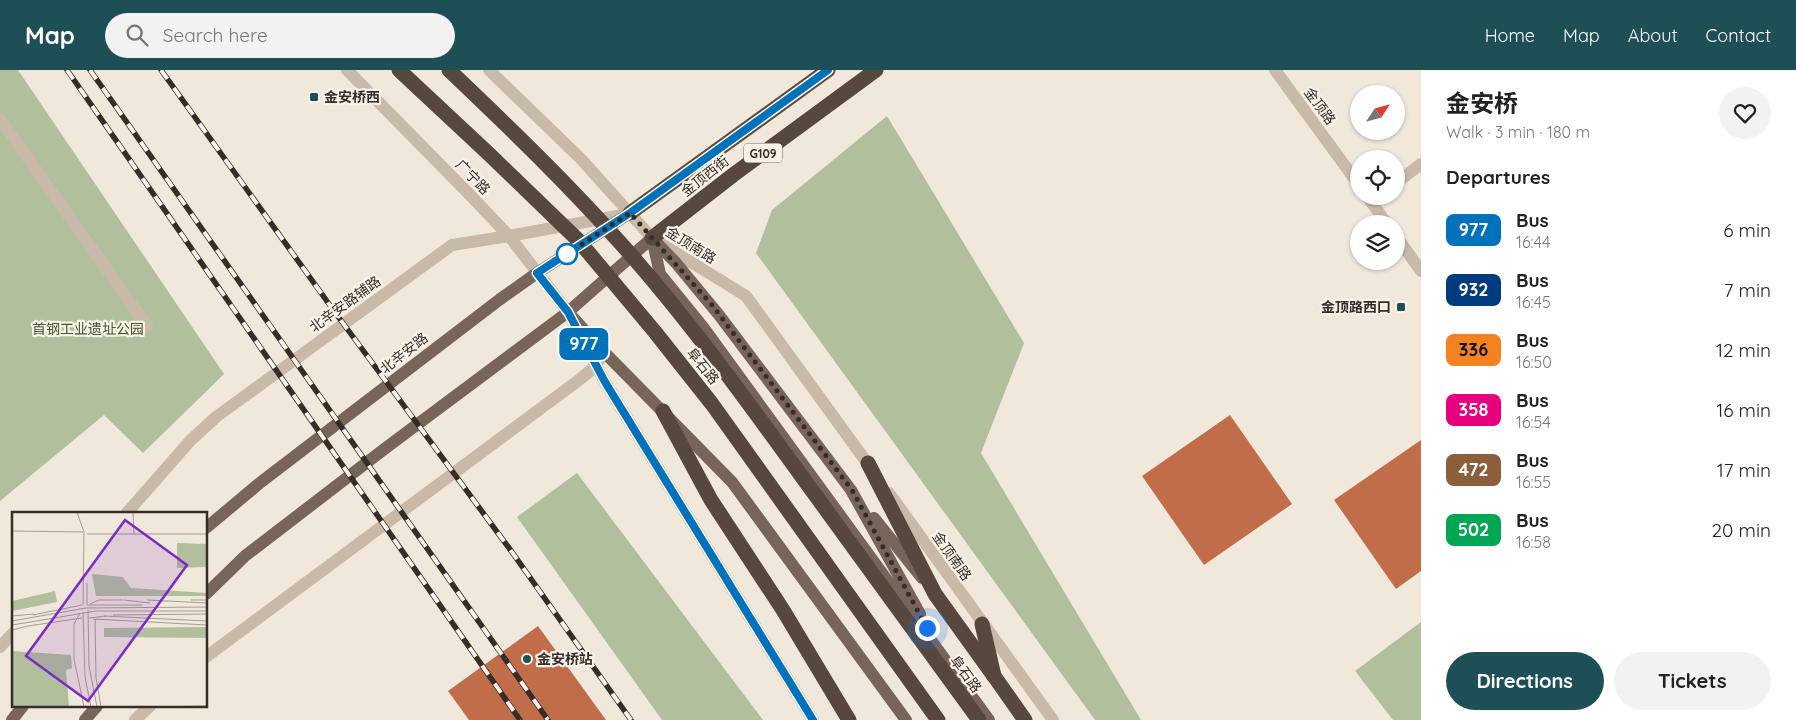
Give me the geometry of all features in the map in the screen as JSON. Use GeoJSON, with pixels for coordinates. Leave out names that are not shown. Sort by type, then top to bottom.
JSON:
{"type":"FeatureCollection","features":[{"type":"Feature","properties":{"kind":"highway","name":"阜石路"},"geometry":{"type":"LineString","coordinates":[[399,70],[578,240],[655,332],[718,412],[938,720]]}},
{"type":"Feature","properties":{"kind":"highway","name":"阜石路"},"geometry":{"type":"LineString","coordinates":[[449,70],[515,132],[580,199],[625,248],[680,313],[737,387],[979,720]]}},
{"type":"Feature","properties":{"kind":"highway","name":"金顶西街"},"geometry":{"type":"LineString","coordinates":[[630,213],[828,70]]}},
{"type":"Feature","properties":{"kind":"highway","name":"金顶西街"},"geometry":{"type":"LineString","coordinates":[[652,238],[733,175],[876,70]]}},
{"type":"Feature","properties":{"kind":"highway"},"geometry":{"type":"LineString","coordinates":[[663,411],[711,500],[783,610],[849,720]]}},
{"type":"Feature","properties":{"kind":"highway"},"geometry":{"type":"LineString","coordinates":[[868,463],[934,594],[1025,720]]}},
{"type":"Feature","properties":{"kind":"highway"},"geometry":{"type":"LineString","coordinates":[[982,624],[994,676]]}},
{"type":"Feature","properties":{"kind":"main road","name":"北辛安路"},"geometry":{"type":"LineString","coordinates":[[208,526],[261,482],[433,350],[537,273],[630,213]]}},
{"type":"Feature","properties":{"kind":"main road"},"geometry":{"type":"LineString","coordinates":[[208,592],[245,556],[387,446],[568,312],[652,238],[676,262],[714,308],[852,490],[934,594]]}},
{"type":"Feature","properties":{"kind":"main road","name":"金顶南路"},"geometry":{"type":"LineString","coordinates":[[652,238],[660,274],[703,327],[988,720]]}},
{"type":"Feature","properties":{"kind":"main road"},"geometry":{"type":"LineString","coordinates":[[568,312],[603,351],[732,482],[906,720]]}},
{"type":"Feature","properties":{"kind":"main road"},"geometry":{"type":"LineString","coordinates":[[852,490],[946,662]]}},
{"type":"Feature","properties":{"kind":"main road"},"geometry":{"type":"LineString","coordinates":[[12,720],[21,708]]}},
{"type":"Feature","properties":{"kind":"main road"},"geometry":{"type":"LineString","coordinates":[[85,720],[96,708]]}},
{"type":"Feature","properties":{"kind":"street","name":"广宁路"},"geometry":{"type":"LineString","coordinates":[[348,70],[509,236],[568,312]]}},
{"type":"Feature","properties":{"kind":"street"},"geometry":{"type":"LineString","coordinates":[[489,70],[581,158],[652,238]]}},
{"type":"Feature","properties":{"kind":"street","name":"金顶路"},"geometry":{"type":"LineString","coordinates":[[1275,70],[1350,173]]}},
{"type":"Feature","properties":{"kind":"street"},"geometry":{"type":"LineString","coordinates":[[0,119],[147,326]]}},
{"type":"Feature","properties":{"kind":"street"},"geometry":{"type":"LineString","coordinates":[[1405,176],[1421,164]]}},
{"type":"Feature","properties":{"kind":"street","name":"北辛安路辅路"},"geometry":{"type":"LineString","coordinates":[[128,512],[190,441],[216,417],[452,245],[630,213]]}},
{"type":"Feature","properties":{"kind":"street","name":"金顶南路"},"geometry":{"type":"LineString","coordinates":[[652,238],[746,296],[1053,720]]}},
{"type":"Feature","properties":{"kind":"street"},"geometry":{"type":"LineString","coordinates":[[1405,248],[1421,270]]}},
{"type":"Feature","properties":{"kind":"street"},"geometry":{"type":"LineString","coordinates":[[568,312],[596,366],[813,720]]}},
{"type":"Feature","properties":{"kind":"street"},"geometry":{"type":"LineString","coordinates":[[208,656],[550,402],[596,366],[603,351]]}},
{"type":"Feature","properties":{"kind":"street"},"geometry":{"type":"LineString","coordinates":[[0,647],[12,634]]}},
{"type":"Feature","properties":{"kind":"street"},"geometry":{"type":"LineString","coordinates":[[135,720],[148,708]]}},
{"type":"Feature","properties":{"kind":"green space","name":"首钢工业遗址公园"},"geometry":{"type":"Polygon","coordinates":[[[0,70],[18,70],[224,374],[143,453],[104,415],[0,501],[0,70]]]}},
{"type":"Feature","properties":{"kind":"green space"},"geometry":{"type":"Polygon","coordinates":[[[887,116],[1024,343],[981,453],[1141,720],[1095,720],[756,253],[772,210],[887,116]]]}},
{"type":"Feature","properties":{"kind":"green space"},"geometry":{"type":"Polygon","coordinates":[[[577,473],[763,720],[662,720],[517,517],[577,473]]]}},
{"type":"Feature","properties":{"kind":"green space"},"geometry":{"type":"Polygon","coordinates":[[[1421,622],[1421,720],[1393,720],[1355,671],[1421,622]]]}},
{"type":"Feature","properties":{"kind":"building"},"geometry":{"type":"Polygon","coordinates":[[[1230,415],[1292,504],[1204,565],[1142,476],[1230,415]]]}},
{"type":"Feature","properties":{"kind":"building"},"geometry":{"type":"Polygon","coordinates":[[[1421,440],[1421,571],[1396,589],[1334,500],[1421,440]]]}},
{"type":"Feature","properties":{"kind":"building","name":"金安桥站"},"geometry":{"type":"Polygon","coordinates":[[[538,626],[606,720],[469,720],[448,691],[538,626]]]}},
{"type":"Feature","properties":{"kind":"railway"},"geometry":{"type":"LineString","coordinates":[[67,70],[520,720]]}},
{"type":"Feature","properties":{"kind":"railway"},"geometry":{"type":"LineString","coordinates":[[90,70],[548,720]]}},
{"type":"Feature","properties":{"kind":"railway"},"geometry":{"type":"LineString","coordinates":[[161,70],[334,311],[509,548],[631,720]]}},
{"type":"Feature","properties":{"kind":"bus line","name":"977"},"geometry":{"type":"LineString","coordinates":[[813,720],[605,382],[568,312],[537,273],[630,213],[828,70]]}},
{"type":"Feature","properties":{"kind":"place","name":"金安桥西"},"geometry":{"type":"Point","coordinates":[314,97]}},
{"type":"Feature","properties":{"kind":"place","name":"金顶路西口"},"geometry":{"type":"Point","coordinates":[1401,307]}},
{"type":"Feature","properties":{"kind":"place","name":"金安桥站"},"geometry":{"type":"Point","coordinates":[527,659]}},
{"type":"Feature","properties":{"kind":"route"},"geometry":{"type":"LineString","coordinates":[[567,254],[630,213],[676,262],[712,305],[852,490],[927,628]]}}]}
